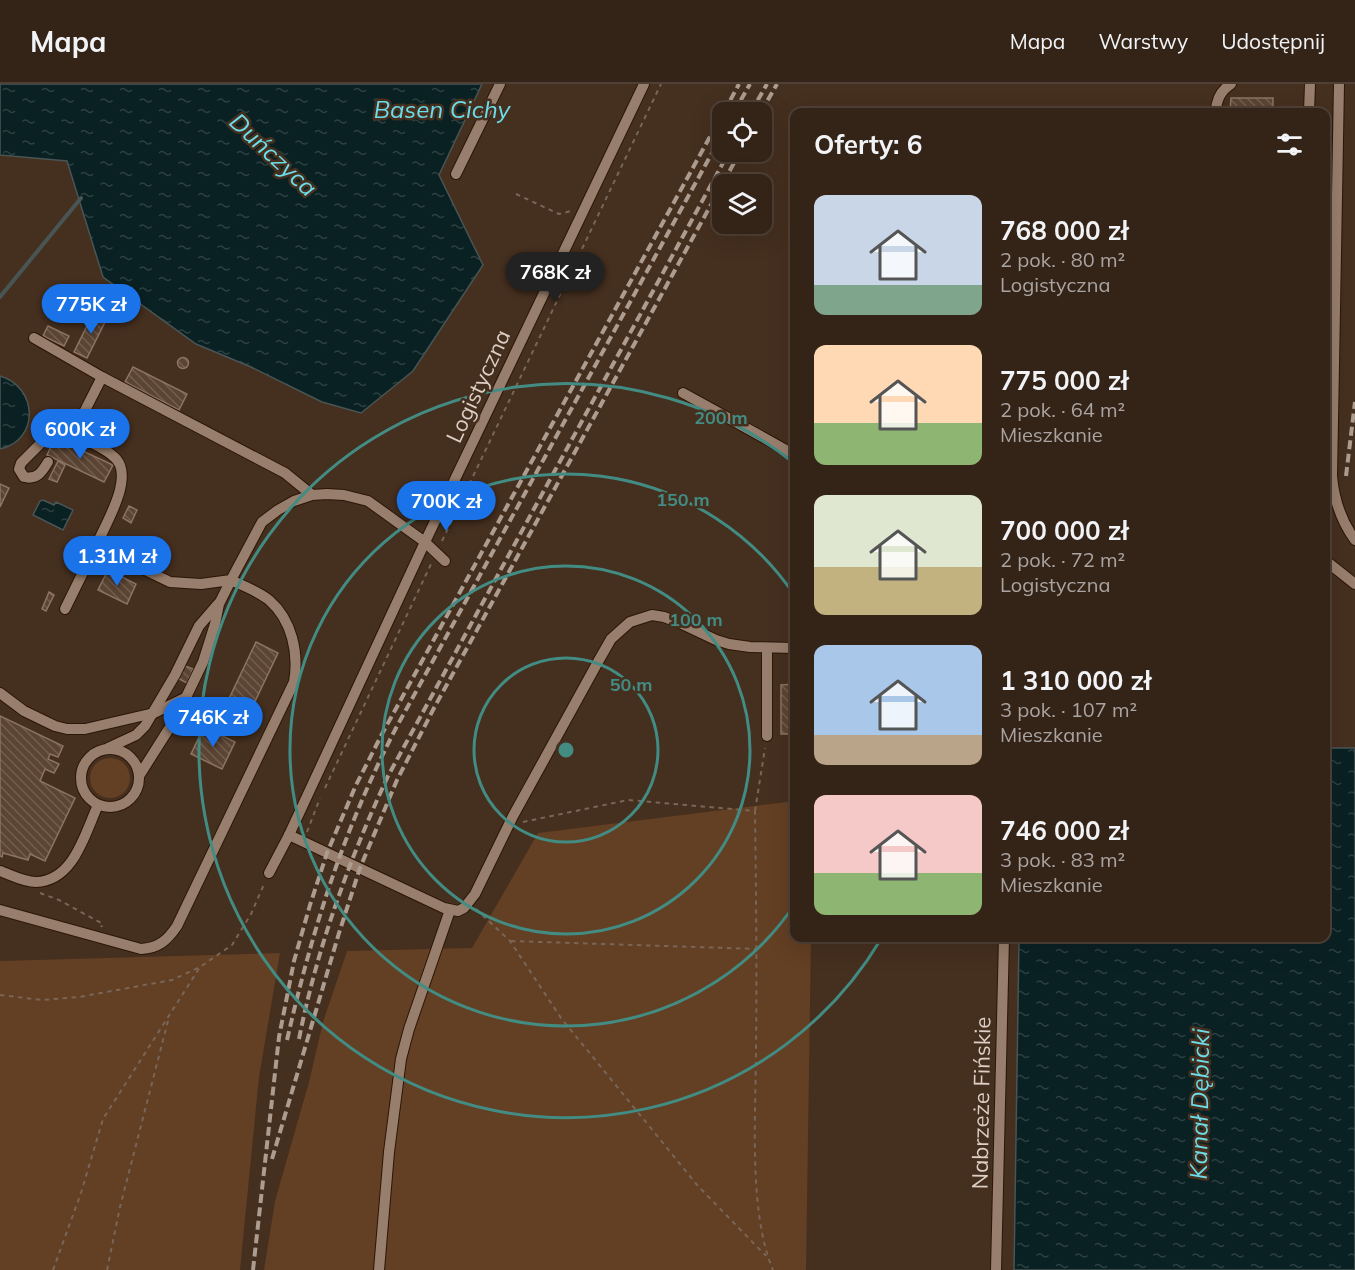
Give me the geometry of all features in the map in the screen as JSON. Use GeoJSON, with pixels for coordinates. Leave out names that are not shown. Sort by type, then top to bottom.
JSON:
{"type":"FeatureCollection","features":[{"type":"Feature","properties":{"kind":"street"},"geometry":{"type":"LineString","coordinates":[[456,174],[500,84]]}},
{"type":"Feature","properties":{"kind":"street","name":"Logistyczna"},"geometry":{"type":"LineString","coordinates":[[269,873],[644,84]]}},
{"type":"Feature","properties":{"kind":"street"},"geometry":{"type":"LineString","coordinates":[[1216,108],[1216,101],[1225,88],[1231,84]]}},
{"type":"Feature","properties":{"kind":"street"},"geometry":{"type":"LineString","coordinates":[[1309,108],[1310,84]]}},
{"type":"Feature","properties":{"kind":"street"},"geometry":{"type":"LineString","coordinates":[[1339,84],[1331,462],[1338,506],[1355,540]]}},
{"type":"Feature","properties":{"kind":"street"},"geometry":{"type":"LineString","coordinates":[[34,338],[102,378],[285,473],[312,495]]}},
{"type":"Feature","properties":{"kind":"street"},"geometry":{"type":"LineString","coordinates":[[73,434],[102,378]]}},
{"type":"Feature","properties":{"kind":"street"},"geometry":{"type":"LineString","coordinates":[[683,393],[790,452]]}},
{"type":"Feature","properties":{"kind":"street"},"geometry":{"type":"LineString","coordinates":[[48,462],[38,476],[31,478],[24,477],[19,469],[21,464],[51,433],[64,429],[115,458],[121,467],[123,476],[122,485],[96,546],[65,609]]}},
{"type":"Feature","properties":{"kind":"street"},"geometry":{"type":"LineString","coordinates":[[219,604],[199,626],[145,726],[136,735],[91,755],[81,771],[80,781],[83,791],[98,805],[118,806],[127,802],[134,795],[140,776],[187,697],[206,654],[219,604],[231,580],[262,522],[278,510],[312,495],[344,495],[368,501],[425,542],[445,561]]}},
{"type":"Feature","properties":{"kind":"street"},"geometry":{"type":"LineString","coordinates":[[1338,506],[1342,513],[1355,523]]}},
{"type":"Feature","properties":{"kind":"street"},"geometry":{"type":"LineString","coordinates":[[0,910],[141,949],[157,946],[170,938],[294,682],[295,652],[285,620],[267,598],[231,580],[201,584],[170,582],[96,546]]}},
{"type":"Feature","properties":{"kind":"street"},"geometry":{"type":"LineString","coordinates":[[1330,566],[1355,584]]}},
{"type":"Feature","properties":{"kind":"street"},"geometry":{"type":"LineString","coordinates":[[289,835],[450,910],[458,911],[469,903],[509,824],[611,639],[630,622],[652,615],[680,623],[716,640],[750,647],[790,648]]}},
{"type":"Feature","properties":{"kind":"street"},"geometry":{"type":"LineString","coordinates":[[767,648],[767,736]]}},
{"type":"Feature","properties":{"kind":"street"},"geometry":{"type":"LineString","coordinates":[[0,693],[24,711],[55,726],[67,729],[85,729],[154,713],[187,697]]}},
{"type":"Feature","properties":{"kind":"street"},"geometry":{"type":"LineString","coordinates":[[108,748],[126,753],[137,767],[140,776]]}},
{"type":"Feature","properties":{"kind":"street"},"geometry":{"type":"LineString","coordinates":[[0,871],[28,881],[38,882],[65,871],[98,805]]}},
{"type":"Feature","properties":{"kind":"street"},"geometry":{"type":"LineString","coordinates":[[379,1270],[388,1152],[401,1059],[450,910]]}},
{"type":"Feature","properties":{"kind":"street","name":"Nabrzeże Fińskie"},"geometry":{"type":"LineString","coordinates":[[996,1270],[1004,942]]}},
{"type":"Feature","properties":{"kind":"path"},"geometry":{"type":"LineString","coordinates":[[303,841],[321,796],[436,552],[662,84]]}},
{"type":"Feature","properties":{"kind":"path"},"geometry":{"type":"LineString","coordinates":[[516,194],[559,214],[569,212],[576,207],[579,201],[600,212]]}},
{"type":"Feature","properties":{"kind":"path"},"geometry":{"type":"LineString","coordinates":[[767,736],[755,811],[756,1151],[759,1213],[773,1270]]}},
{"type":"Feature","properties":{"kind":"path"},"geometry":{"type":"LineString","coordinates":[[509,824],[627,800],[755,811]]}},
{"type":"Feature","properties":{"kind":"path"},"geometry":{"type":"LineString","coordinates":[[0,995],[42,1000],[79,997],[172,980],[200,967],[232,945],[251,914],[269,873]]}},
{"type":"Feature","properties":{"kind":"path"},"geometry":{"type":"LineString","coordinates":[[40,892],[103,924],[97,937]]}},
{"type":"Feature","properties":{"kind":"path"},"geometry":{"type":"LineString","coordinates":[[469,903],[510,941],[561,1018],[698,1186],[768,1257]]}},
{"type":"Feature","properties":{"kind":"path"},"geometry":{"type":"LineString","coordinates":[[510,941],[757,949]]}},
{"type":"Feature","properties":{"kind":"path"},"geometry":{"type":"LineString","coordinates":[[53,1270],[81,1193],[103,1119],[200,967]]}},
{"type":"Feature","properties":{"kind":"path"},"geometry":{"type":"LineString","coordinates":[[107,1270],[120,1207],[170,1015]]}},
{"type":"Feature","properties":{"kind":"shaded area"},"geometry":{"type":"Polygon","coordinates":[[[110,758],[118,759],[124,764],[129,770],[129,786],[124,792],[118,797],[110,798],[102,797],[96,792],[91,786],[90,778],[91,770],[96,764],[102,759],[110,758]]]}},
{"type":"Feature","properties":{"kind":"shaded area"},"geometry":{"type":"Polygon","coordinates":[[[790,802],[790,942],[811,942],[806,1270],[264,1270],[275,1201],[309,1082],[323,1022],[347,951],[472,948],[538,833],[790,802]]]}},
{"type":"Feature","properties":{"kind":"shaded area"},"geometry":{"type":"Polygon","coordinates":[[[280,953],[259,1077],[240,1270],[0,1270],[0,961],[280,953]]]}},
{"type":"Feature","properties":{"kind":"water"},"geometry":{"type":"Polygon","coordinates":[[[0,84],[482,84],[439,175],[483,265],[413,371],[361,413],[322,402],[251,367],[196,344],[103,277],[67,161],[0,155],[0,84]]]}},
{"type":"Feature","properties":{"kind":"water"},"geometry":{"type":"Polygon","coordinates":[[[0,376],[13,382],[22,391],[29,413],[28,425],[22,435],[13,444],[0,449],[0,376]]]}},
{"type":"Feature","properties":{"kind":"water"},"geometry":{"type":"Polygon","coordinates":[[[40,501],[54,505],[56,502],[73,510],[63,530],[33,515],[40,501]]]}},
{"type":"Feature","properties":{"kind":"water","name":"Kanał Dębicki"},"geometry":{"type":"Polygon","coordinates":[[[1330,748],[1355,748],[1355,1270],[1014,1270],[1019,942],[1330,942],[1330,748]]]}},
{"type":"Feature","properties":{"kind":"building"},"geometry":{"type":"Polygon","coordinates":[[[1231,98],[1273,98],[1273,108],[1230,108],[1231,98]]]}},
{"type":"Feature","properties":{"kind":"building"},"geometry":{"type":"Polygon","coordinates":[[[94,312],[107,318],[87,358],[74,352],[94,312]]]}},
{"type":"Feature","properties":{"kind":"building"},"geometry":{"type":"Polygon","coordinates":[[[48,326],[69,336],[64,346],[43,336],[48,326]]]}},
{"type":"Feature","properties":{"kind":"building"},"geometry":{"type":"Polygon","coordinates":[[[183,357],[189,363],[183,369],[177,363],[183,357]]]}},
{"type":"Feature","properties":{"kind":"building"},"geometry":{"type":"Polygon","coordinates":[[[133,367],[187,394],[179,410],[125,382],[133,367]]]}},
{"type":"Feature","properties":{"kind":"building"},"geometry":{"type":"Polygon","coordinates":[[[55,438],[113,465],[104,482],[47,455],[55,438]]]}},
{"type":"Feature","properties":{"kind":"building"},"geometry":{"type":"Polygon","coordinates":[[[58,461],[65,465],[57,482],[49,479],[58,461]]]}},
{"type":"Feature","properties":{"kind":"building"},"geometry":{"type":"Polygon","coordinates":[[[0,484],[9,488],[0,507],[0,484]]]}},
{"type":"Feature","properties":{"kind":"building"},"geometry":{"type":"Polygon","coordinates":[[[129,506],[137,510],[131,523],[123,518],[129,506]]]}},
{"type":"Feature","properties":{"kind":"building"},"geometry":{"type":"Polygon","coordinates":[[[108,570],[136,584],[127,604],[98,590],[108,570]]]}},
{"type":"Feature","properties":{"kind":"building"},"geometry":{"type":"Polygon","coordinates":[[[49,592],[54,595],[46,611],[42,609],[49,592]]]}},
{"type":"Feature","properties":{"kind":"building"},"geometry":{"type":"Polygon","coordinates":[[[256,642],[278,653],[249,714],[227,703],[256,642]]]}},
{"type":"Feature","properties":{"kind":"building"},"geometry":{"type":"Polygon","coordinates":[[[185,666],[193,669],[187,683],[179,679],[185,666]]]}},
{"type":"Feature","properties":{"kind":"building"},"geometry":{"type":"Polygon","coordinates":[[[790,684],[790,734],[781,734],[781,685],[790,684]]]}},
{"type":"Feature","properties":{"kind":"building"},"geometry":{"type":"Polygon","coordinates":[[[0,716],[63,746],[58,757],[50,754],[48,759],[59,764],[54,773],[45,769],[40,781],[75,798],[45,861],[30,854],[28,860],[3,853],[2,857],[0,856],[0,716]]]}},
{"type":"Feature","properties":{"kind":"building"},"geometry":{"type":"Polygon","coordinates":[[[204,727],[235,742],[222,769],[191,754],[204,727]]]}},
{"type":"Feature","properties":{"kind":"waterway"},"geometry":{"type":"LineString","coordinates":[[0,297],[81,198]]}},
{"type":"Feature","properties":{"kind":"railway"},"geometry":{"type":"LineString","coordinates":[[729,102],[739,84]]}},
{"type":"Feature","properties":{"kind":"railway"},"geometry":{"type":"LineString","coordinates":[[740,102],[750,84]]}},
{"type":"Feature","properties":{"kind":"railway"},"geometry":{"type":"LineString","coordinates":[[757,102],[767,84]]}},
{"type":"Feature","properties":{"kind":"railway"},"geometry":{"type":"LineString","coordinates":[[767,102],[777,84]]}},
{"type":"Feature","properties":{"kind":"railway"},"geometry":{"type":"LineString","coordinates":[[253,1270],[279,1037],[294,961],[327,853],[356,785],[382,734],[712,133]]}},
{"type":"Feature","properties":{"kind":"railway"},"geometry":{"type":"LineString","coordinates":[[287,1040],[331,880],[377,766],[712,153]]}},
{"type":"Feature","properties":{"kind":"railway"},"geometry":{"type":"LineString","coordinates":[[299,1039],[315,971],[347,872],[388,776],[724,162]]}},
{"type":"Feature","properties":{"kind":"railway"},"geometry":{"type":"LineString","coordinates":[[272,1159],[360,868],[397,780],[434,708],[734,162]]}},
{"type":"Feature","properties":{"kind":"railway"},"geometry":{"type":"LineString","coordinates":[[1346,476],[1355,402]]}},
{"type":"Feature","properties":{"kind":"water label","name":"Basen Cichy"},"geometry":{"type":"Point","coordinates":[442,110]}},
{"type":"Feature","properties":{"kind":"water label","name":"Duńczyca"},"geometry":{"type":"Point","coordinates":[273,155]}}]}
